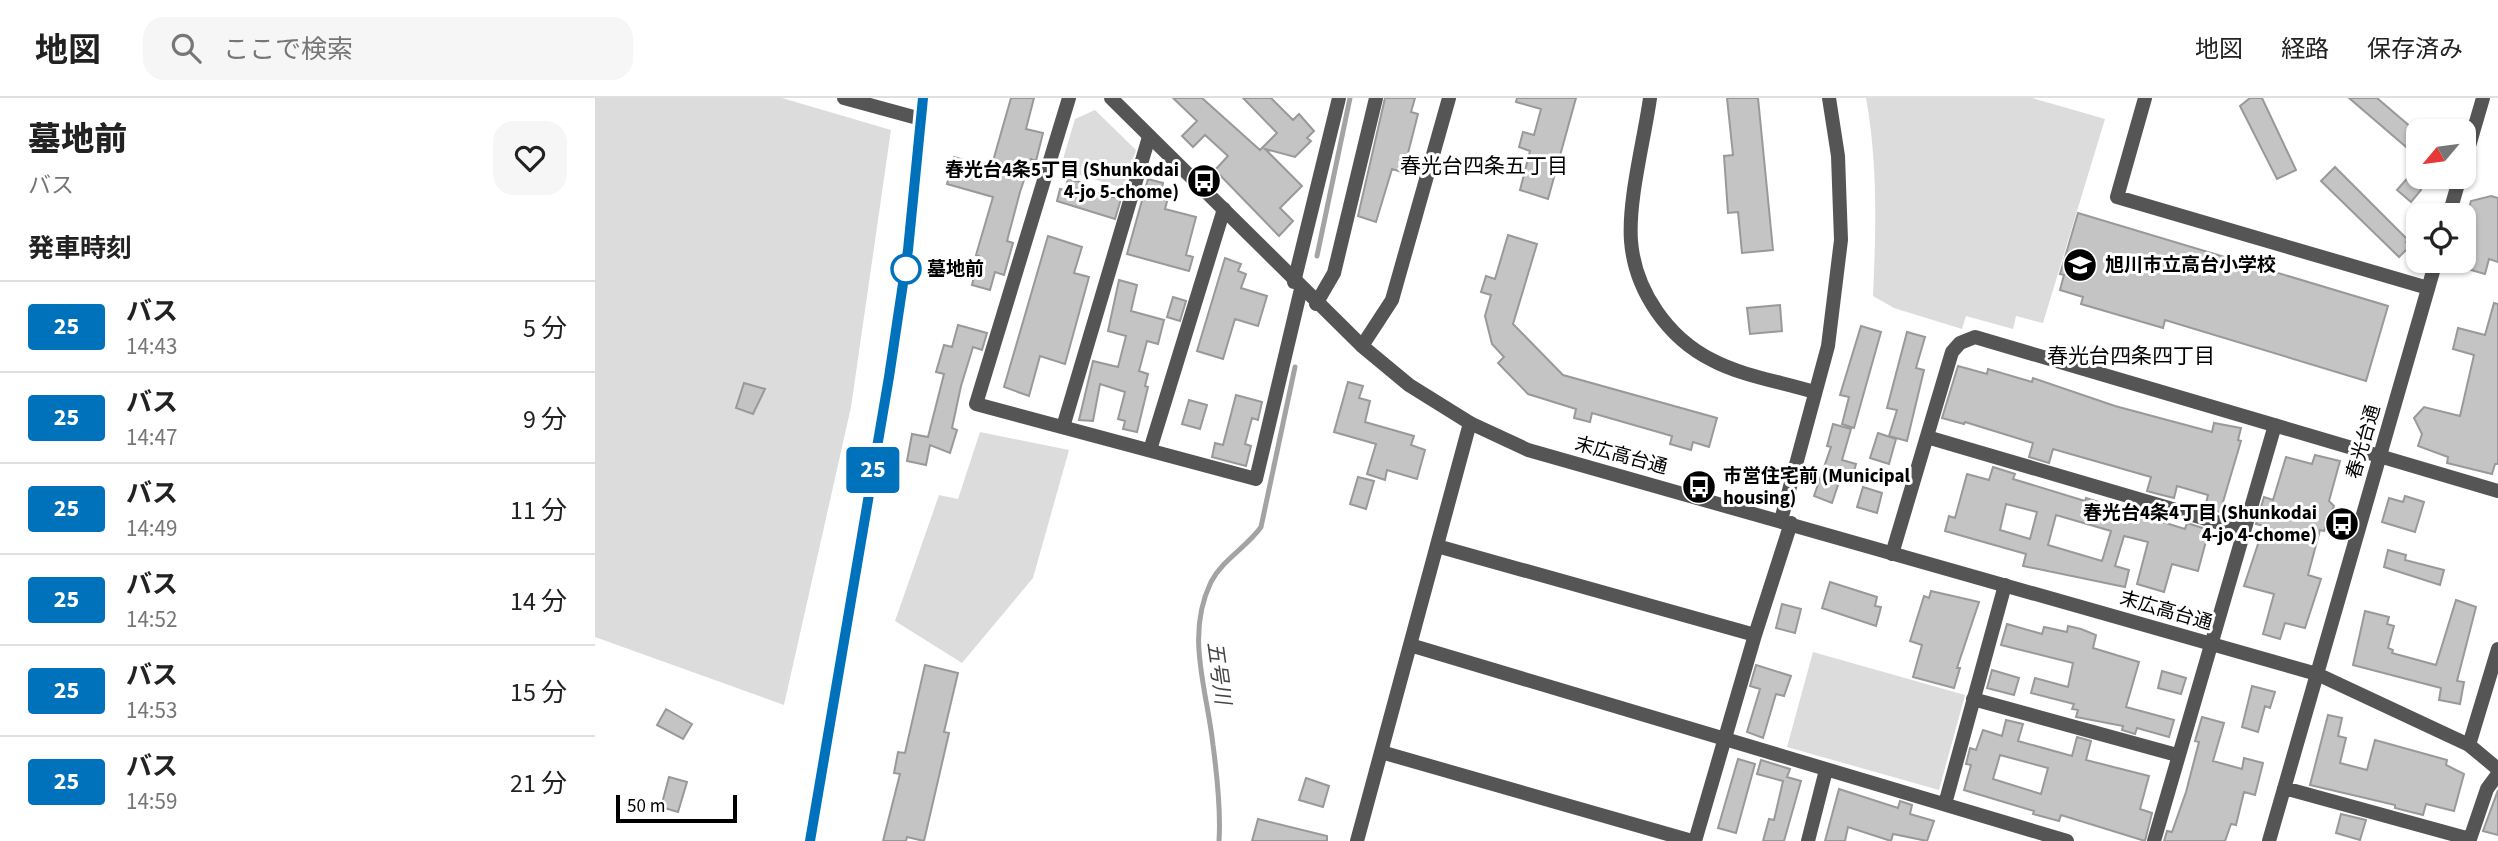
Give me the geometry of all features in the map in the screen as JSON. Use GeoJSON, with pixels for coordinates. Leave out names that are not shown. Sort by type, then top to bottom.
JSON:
{"type":"FeatureCollection","features":[{"type":"Feature","properties":{"kind":"street"},"geometry":{"type":"LineString","coordinates":[[844,98],[921,119]]}},
{"type":"Feature","properties":{"kind":"street"},"geometry":{"type":"LineString","coordinates":[[810,841],[885,402],[908,250],[923,98]]}},
{"type":"Feature","properties":{"kind":"street"},"geometry":{"type":"LineString","coordinates":[[1069,98],[976,404],[1256,479],[1339,98]]}},
{"type":"Feature","properties":{"kind":"street","name":"末広高台通"},"geometry":{"type":"LineString","coordinates":[[1111,98],[1316,304],[1362,346],[1409,385],[1470,423],[1528,450],[2317,674],[2469,745],[2498,771]]}},
{"type":"Feature","properties":{"kind":"street"},"geometry":{"type":"LineString","coordinates":[[1316,304],[1334,273],[1376,98]]}},
{"type":"Feature","properties":{"kind":"street"},"geometry":{"type":"LineString","coordinates":[[1362,346],[1392,300],[1449,98]]}},
{"type":"Feature","properties":{"kind":"street"},"geometry":{"type":"LineString","coordinates":[[1650,98],[1632,207],[1631,241],[1635,267],[1650,302],[1664,323],[1685,342],[1713,361],[1814,392]]}},
{"type":"Feature","properties":{"kind":"street"},"geometry":{"type":"LineString","coordinates":[[1381,752],[1694,841],[1786,522],[1814,392],[1828,346],[1840,240],[1838,156],[1829,98]]}},
{"type":"Feature","properties":{"kind":"street"},"geometry":{"type":"LineString","coordinates":[[2145,98],[2117,197],[2428,288]]}},
{"type":"Feature","properties":{"kind":"street"},"geometry":{"type":"LineString","coordinates":[[2476,122],[2483,98]]}},
{"type":"Feature","properties":{"kind":"street"},"geometry":{"type":"LineString","coordinates":[[1063,427],[1149,137]]}},
{"type":"Feature","properties":{"kind":"street"},"geometry":{"type":"LineString","coordinates":[[1150,450],[1224,209]]}},
{"type":"Feature","properties":{"kind":"street","name":"春光台通"},"geometry":{"type":"LineString","coordinates":[[2269,841],[2432,273]]}},
{"type":"Feature","properties":{"kind":"street"},"geometry":{"type":"LineString","coordinates":[[1892,554],[1952,352],[1960,343],[1975,337],[2498,491]]}},
{"type":"Feature","properties":{"kind":"street"},"geometry":{"type":"LineString","coordinates":[[1357,841],[1470,423]]}},
{"type":"Feature","properties":{"kind":"street"},"geometry":{"type":"LineString","coordinates":[[2154,841],[2275,425]]}},
{"type":"Feature","properties":{"kind":"street"},"geometry":{"type":"LineString","coordinates":[[1927,437],[2244,530]]}},
{"type":"Feature","properties":{"kind":"street"},"geometry":{"type":"LineString","coordinates":[[1437,546],[1755,635]]}},
{"type":"Feature","properties":{"kind":"street"},"geometry":{"type":"LineString","coordinates":[[1945,804],[2005,585]]}},
{"type":"Feature","properties":{"kind":"street"},"geometry":{"type":"LineString","coordinates":[[1410,645],[2067,841]]}},
{"type":"Feature","properties":{"kind":"street"},"geometry":{"type":"LineString","coordinates":[[2469,745],[2498,649]]}},
{"type":"Feature","properties":{"kind":"street"},"geometry":{"type":"LineString","coordinates":[[1973,699],[2177,755]]}},
{"type":"Feature","properties":{"kind":"street"},"geometry":{"type":"LineString","coordinates":[[1808,841],[1826,770]]}},
{"type":"Feature","properties":{"kind":"street"},"geometry":{"type":"LineString","coordinates":[[2284,788],[2470,839],[2487,789],[2498,771]]}},
{"type":"Feature","properties":{"kind":"shaded area"},"geometry":{"type":"Polygon","coordinates":[[[595,98],[782,98],[891,130],[851,407],[784,705],[595,637],[595,98]]]}},
{"type":"Feature","properties":{"kind":"shaded area"},"geometry":{"type":"Polygon","coordinates":[[[1866,98],[2032,98],[2105,119],[2043,323],[2016,316],[2013,329],[1966,316],[1962,329],[1894,308],[1873,296],[1874,172],[1866,98]]]}},
{"type":"Feature","properties":{"kind":"shaded area"},"geometry":{"type":"Polygon","coordinates":[[[1095,110],[1136,150],[1123,188],[1060,169],[1075,119],[1095,110]]]}},
{"type":"Feature","properties":{"kind":"shaded area"},"geometry":{"type":"Polygon","coordinates":[[[980,432],[1069,450],[1033,578],[962,663],[895,621],[939,495],[958,499],[980,432]]]}},
{"type":"Feature","properties":{"kind":"shaded area"},"geometry":{"type":"Polygon","coordinates":[[[1813,652],[1965,695],[1939,790],[1787,747],[1813,652]]]}},
{"type":"Feature","properties":{"kind":"building"},"geometry":{"type":"Polygon","coordinates":[[[1011,98],[1034,98],[1026,129],[1043,133],[1036,161],[1031,159],[1020,192],[1007,241],[1013,243],[1004,275],[995,272],[990,290],[972,285],[979,256],[976,255],[993,197],[947,184],[954,157],[991,168],[1011,98]]]}},
{"type":"Feature","properties":{"kind":"building"},"geometry":{"type":"Polygon","coordinates":[[[1173,98],[1202,98],[1260,150],[1277,133],[1243,98],[1271,98],[1293,120],[1299,114],[1314,131],[1307,138],[1311,141],[1295,157],[1265,149],[1302,186],[1280,208],[1293,221],[1279,236],[1215,170],[1228,156],[1205,135],[1193,147],[1182,136],[1197,121],[1173,98]]]}},
{"type":"Feature","properties":{"kind":"building"},"geometry":{"type":"Polygon","coordinates":[[[1385,98],[1415,98],[1411,112],[1418,114],[1405,165],[1402,172],[1392,169],[1376,222],[1358,216],[1385,98]]]}},
{"type":"Feature","properties":{"kind":"building"},"geometry":{"type":"Polygon","coordinates":[[[1517,98],[1576,98],[1548,199],[1520,190],[1530,151],[1519,147],[1523,132],[1534,135],[1541,109],[1516,102],[1517,98]]]}},
{"type":"Feature","properties":{"kind":"building"},"geometry":{"type":"Polygon","coordinates":[[[1727,98],[1758,98],[1773,250],[1742,253],[1738,212],[1728,213],[1724,156],[1733,155],[1727,98]]]}},
{"type":"Feature","properties":{"kind":"building"},"geometry":{"type":"Polygon","coordinates":[[[2250,98],[2262,98],[2296,170],[2277,179],[2240,106],[2250,98]]]}},
{"type":"Feature","properties":{"kind":"building"},"geometry":{"type":"Polygon","coordinates":[[[2349,98],[2377,98],[2406,123],[2406,147],[2349,98]]]}},
{"type":"Feature","properties":{"kind":"building"},"geometry":{"type":"Polygon","coordinates":[[[2335,167],[2406,238],[2406,250],[2399,257],[2321,181],[2335,167]]]}},
{"type":"Feature","properties":{"kind":"building"},"geometry":{"type":"Polygon","coordinates":[[[1068,179],[1084,183],[1082,189],[1121,199],[1115,219],[1057,201],[1060,189],[1065,190],[1068,179]]]}},
{"type":"Feature","properties":{"kind":"building"},"geometry":{"type":"Polygon","coordinates":[[[1148,179],[1163,183],[1162,188],[1170,190],[1165,209],[1196,217],[1186,255],[1193,257],[1189,271],[1127,254],[1148,179]]]}},
{"type":"Feature","properties":{"kind":"building"},"geometry":{"type":"Polygon","coordinates":[[[2406,180],[2406,189],[2421,190],[2411,202],[2397,190],[2406,180]]]}},
{"type":"Feature","properties":{"kind":"building"},"geometry":{"type":"Polygon","coordinates":[[[2491,196],[2498,198],[2498,262],[2489,259],[2485,274],[2476,271],[2476,203],[2471,201],[2491,196]]]}},
{"type":"Feature","properties":{"kind":"building"},"geometry":{"type":"Polygon","coordinates":[[[2078,213],[2388,306],[2366,381],[2165,320],[2163,328],[2081,304],[2083,297],[2060,290],[2064,275],[2060,274],[2078,213]]]}},
{"type":"Feature","properties":{"kind":"building"},"geometry":{"type":"Polygon","coordinates":[[[1508,235],[1537,244],[1513,324],[1563,375],[1717,418],[1709,447],[1693,442],[1691,450],[1670,444],[1672,436],[1592,413],[1590,422],[1574,418],[1576,409],[1528,394],[1498,363],[1504,357],[1492,344],[1485,316],[1491,295],[1481,292],[1486,276],[1495,279],[1508,235]]]}},
{"type":"Feature","properties":{"kind":"building"},"geometry":{"type":"Polygon","coordinates":[[[1048,236],[1082,247],[1074,273],[1089,277],[1065,364],[1040,356],[1029,396],[1004,387],[1048,236]]]}},
{"type":"Feature","properties":{"kind":"building"},"geometry":{"type":"Polygon","coordinates":[[[1225,258],[1241,264],[1238,271],[1246,274],[1241,288],[1267,296],[1258,326],[1235,319],[1223,359],[1197,351],[1225,258]]]}},
{"type":"Feature","properties":{"kind":"building"},"geometry":{"type":"Polygon","coordinates":[[[1119,280],[1137,285],[1131,311],[1164,320],[1158,344],[1147,341],[1139,371],[1148,374],[1145,386],[1148,387],[1137,432],[1123,429],[1125,421],[1118,419],[1125,392],[1100,384],[1093,421],[1079,420],[1093,361],[1118,367],[1126,336],[1108,331],[1119,280]]]}},
{"type":"Feature","properties":{"kind":"building"},"geometry":{"type":"Polygon","coordinates":[[[1173,297],[1186,301],[1180,321],[1167,317],[1173,297]]]}},
{"type":"Feature","properties":{"kind":"building"},"geometry":{"type":"Polygon","coordinates":[[[2494,303],[2498,304],[2498,464],[2495,464],[2492,474],[2447,463],[2448,457],[2418,446],[2422,434],[2414,418],[2424,407],[2460,416],[2474,355],[2453,349],[2458,328],[2485,335],[2494,303]]]}},
{"type":"Feature","properties":{"kind":"building"},"geometry":{"type":"Polygon","coordinates":[[[1780,305],[1782,331],[1750,334],[1747,308],[1780,305]]]}},
{"type":"Feature","properties":{"kind":"building"},"geometry":{"type":"Polygon","coordinates":[[[958,325],[987,333],[982,350],[973,347],[961,386],[952,428],[957,430],[950,453],[930,445],[926,465],[907,461],[912,434],[928,437],[944,374],[936,372],[944,345],[952,347],[958,325]]]}},
{"type":"Feature","properties":{"kind":"building"},"geometry":{"type":"Polygon","coordinates":[[[1861,326],[1881,332],[1854,428],[1842,424],[1849,397],[1840,395],[1861,326]]]}},
{"type":"Feature","properties":{"kind":"building"},"geometry":{"type":"Polygon","coordinates":[[[1907,332],[1925,337],[1916,368],[1924,370],[1907,441],[1889,436],[1897,410],[1887,408],[1907,332]]]}},
{"type":"Feature","properties":{"kind":"building"},"geometry":{"type":"Polygon","coordinates":[[[1958,366],[1987,374],[1988,369],[2032,382],[2033,378],[2115,406],[2212,432],[2214,423],[2241,428],[2238,440],[2241,441],[2220,512],[2205,507],[2208,495],[2177,486],[2174,498],[2147,491],[2151,477],[2053,449],[2049,463],[2029,457],[2033,443],[1965,422],[1964,424],[1942,418],[1958,366]]]}},
{"type":"Feature","properties":{"kind":"building"},"geometry":{"type":"Polygon","coordinates":[[[1348,382],[1363,386],[1359,398],[1370,401],[1365,422],[1414,436],[1411,445],[1425,450],[1417,479],[1387,470],[1385,480],[1367,474],[1376,444],[1334,432],[1348,382]]]}},
{"type":"Feature","properties":{"kind":"building"},"geometry":{"type":"Polygon","coordinates":[[[744,383],[765,389],[753,414],[736,408],[744,383]]]}},
{"type":"Feature","properties":{"kind":"building"},"geometry":{"type":"Polygon","coordinates":[[[1236,395],[1262,402],[1258,420],[1252,418],[1245,444],[1251,446],[1246,466],[1212,457],[1215,443],[1223,445],[1236,395]]]}},
{"type":"Feature","properties":{"kind":"building"},"geometry":{"type":"Polygon","coordinates":[[[1189,400],[1207,405],[1200,429],[1182,424],[1189,400]]]}},
{"type":"Feature","properties":{"kind":"building"},"geometry":{"type":"Polygon","coordinates":[[[1833,424],[1851,429],[1842,460],[1856,464],[1851,482],[1840,479],[1832,503],[1814,496],[1831,447],[1827,446],[1833,424]]]}},
{"type":"Feature","properties":{"kind":"building"},"geometry":{"type":"Polygon","coordinates":[[[1878,433],[1896,439],[1889,464],[1870,458],[1878,433]]]}},
{"type":"Feature","properties":{"kind":"building"},"geometry":{"type":"Polygon","coordinates":[[[2315,455],[2340,461],[2329,501],[2334,506],[2324,531],[2320,530],[2308,575],[2321,579],[2305,628],[2285,623],[2280,639],[2263,634],[2274,594],[2244,586],[2264,526],[2256,524],[2264,497],[2273,500],[2286,457],[2312,464],[2315,455]]]}},
{"type":"Feature","properties":{"kind":"building"},"geometry":{"type":"Polygon","coordinates":[[[1993,467],[2015,474],[2013,479],[2085,501],[2086,498],[2185,529],[2187,523],[2209,530],[2198,571],[2172,564],[2164,592],[2137,584],[2148,542],[2124,536],[2115,566],[2129,570],[2125,587],[2023,566],[2026,554],[1945,531],[1949,516],[1955,518],[1967,474],[1989,480],[1993,467]],[[2006,504],[2000,530],[2030,539],[2037,512],[2006,504]],[[2056,515],[2048,545],[2102,561],[2111,531],[2056,515]]]}},
{"type":"Feature","properties":{"kind":"building"},"geometry":{"type":"Polygon","coordinates":[[[1358,477],[1374,481],[1366,509],[1350,504],[1358,477]]]}},
{"type":"Feature","properties":{"kind":"building"},"geometry":{"type":"Polygon","coordinates":[[[1863,487],[1882,493],[1877,513],[1857,507],[1863,487]]]}},
{"type":"Feature","properties":{"kind":"building"},"geometry":{"type":"Polygon","coordinates":[[[2405,496],[2424,502],[2415,532],[2382,522],[2389,498],[2403,502],[2405,496]]]}},
{"type":"Feature","properties":{"kind":"building"},"geometry":{"type":"Polygon","coordinates":[[[2388,550],[2406,555],[2405,560],[2444,570],[2440,585],[2384,567],[2388,550]]]}},
{"type":"Feature","properties":{"kind":"building"},"geometry":{"type":"Polygon","coordinates":[[[1830,582],[1877,597],[1875,606],[1881,607],[1876,626],[1822,608],[1830,582]]]}},
{"type":"Feature","properties":{"kind":"building"},"geometry":{"type":"Polygon","coordinates":[[[1931,591],[1979,602],[1957,668],[1960,668],[1954,688],[1913,677],[1922,645],[1910,641],[1924,596],[1929,598],[1931,591]]]}},
{"type":"Feature","properties":{"kind":"building"},"geometry":{"type":"Polygon","coordinates":[[[2456,600],[2476,607],[2457,681],[2464,682],[2460,704],[2439,700],[2441,688],[2353,665],[2365,611],[2389,617],[2387,624],[2394,626],[2388,648],[2393,650],[2392,653],[2436,665],[2456,600]]]}},
{"type":"Feature","properties":{"kind":"building"},"geometry":{"type":"Polygon","coordinates":[[[1782,604],[1801,609],[1795,633],[1776,628],[1782,604]]]}},
{"type":"Feature","properties":{"kind":"building"},"geometry":{"type":"Polygon","coordinates":[[[2007,624],[2042,634],[2044,627],[2067,632],[2068,626],[2081,629],[2096,635],[2093,648],[2139,662],[2126,707],[2174,720],[2169,737],[2137,728],[2135,734],[2122,730],[2123,726],[2076,717],[2078,710],[2072,709],[2074,704],[2031,693],[2035,678],[2068,687],[2073,663],[2001,645],[2007,624]]]}},
{"type":"Feature","properties":{"kind":"building"},"geometry":{"type":"Polygon","coordinates":[[[925,665],[958,673],[944,732],[949,733],[924,841],[907,837],[906,841],[883,841],[900,774],[894,773],[898,752],[905,753],[925,665]]]}},
{"type":"Feature","properties":{"kind":"building"},"geometry":{"type":"Polygon","coordinates":[[[1756,665],[1791,676],[1784,696],[1776,694],[1763,738],[1747,732],[1760,689],[1750,686],[1756,665]]]}},
{"type":"Feature","properties":{"kind":"building"},"geometry":{"type":"Polygon","coordinates":[[[1992,670],[2019,678],[2014,695],[1987,688],[1992,670]]]}},
{"type":"Feature","properties":{"kind":"building"},"geometry":{"type":"Polygon","coordinates":[[[2162,671],[2186,678],[2181,694],[2158,688],[2162,671]]]}},
{"type":"Feature","properties":{"kind":"building"},"geometry":{"type":"Polygon","coordinates":[[[2252,686],[2275,692],[2270,708],[2265,706],[2258,732],[2242,727],[2252,686]]]}},
{"type":"Feature","properties":{"kind":"building"},"geometry":{"type":"Polygon","coordinates":[[[666,709],[692,724],[683,739],[657,725],[666,709]]]}},
{"type":"Feature","properties":{"kind":"building"},"geometry":{"type":"Polygon","coordinates":[[[2328,715],[2342,718],[2338,736],[2346,738],[2340,763],[2367,770],[2375,740],[2447,760],[2446,765],[2464,774],[2454,811],[2426,804],[2423,815],[2395,808],[2395,805],[2310,785],[2328,715]]]}},
{"type":"Feature","properties":{"kind":"building"},"geometry":{"type":"Polygon","coordinates":[[[2202,717],[2224,723],[2213,761],[2242,769],[2244,758],[2263,763],[2255,795],[2244,792],[2236,825],[2231,824],[2225,841],[2164,841],[2167,831],[2172,832],[2186,792],[2199,742],[2195,741],[2202,717]]]}},
{"type":"Feature","properties":{"kind":"building"},"geometry":{"type":"Polygon","coordinates":[[[2006,720],[2023,724],[2018,741],[2072,756],[2077,737],[2091,741],[2086,760],[2149,776],[2140,809],[2152,813],[2145,841],[2061,815],[2059,821],[2033,814],[2034,811],[1964,790],[1971,765],[1966,764],[1970,748],[1976,750],[1983,730],[2002,736],[2006,720]],[[2000,755],[1993,779],[2041,794],[2048,768],[2000,755]]]}},
{"type":"Feature","properties":{"kind":"building"},"geometry":{"type":"Polygon","coordinates":[[[1738,759],[1755,764],[1736,833],[1718,828],[1738,759]]]}},
{"type":"Feature","properties":{"kind":"building"},"geometry":{"type":"Polygon","coordinates":[[[1761,760],[1790,769],[1787,777],[1801,781],[1784,841],[1763,841],[1769,819],[1774,820],[1783,781],[1757,774],[1761,760]]]}},
{"type":"Feature","properties":{"kind":"building"},"geometry":{"type":"Polygon","coordinates":[[[669,777],[687,782],[678,812],[661,807],[669,777]]]}},
{"type":"Feature","properties":{"kind":"building"},"geometry":{"type":"Polygon","coordinates":[[[1306,778],[1329,786],[1323,807],[1299,800],[1306,778]]]}},
{"type":"Feature","properties":{"kind":"building"},"geometry":{"type":"Polygon","coordinates":[[[1839,789],[1898,808],[1900,801],[1912,805],[1910,814],[1934,821],[1927,841],[1893,834],[1891,841],[1848,827],[1845,841],[1825,841],[1839,789]]]}},
{"type":"Feature","properties":{"kind":"building"},"geometry":{"type":"Polygon","coordinates":[[[2498,790],[2498,835],[2483,831],[2498,790]]]}},
{"type":"Feature","properties":{"kind":"building"},"geometry":{"type":"Polygon","coordinates":[[[2341,814],[2366,820],[2360,840],[2336,833],[2341,814]]]}},
{"type":"Feature","properties":{"kind":"building"},"geometry":{"type":"Polygon","coordinates":[[[1258,819],[1327,836],[1327,841],[1252,841],[1258,819]]]}},
{"type":"Feature","properties":{"kind":"waterway","name":"五号川"},"geometry":{"type":"LineString","coordinates":[[1317,256],[1350,98]]}},
{"type":"Feature","properties":{"kind":"waterway","name":"五号川"},"geometry":{"type":"LineString","coordinates":[[1219,841],[1217,781],[1200,663],[1199,622],[1203,602],[1216,574],[1261,527],[1295,367]]}},
{"type":"Feature","properties":{"kind":"bus line","name":"25"},"geometry":{"type":"LineString","coordinates":[[810,841],[889,377],[908,250],[923,98]]}},
{"type":"Feature","properties":{"kind":"place","name":"春光台4条5丁目 (Shunkodai 4-jo 5-chome)"},"geometry":{"type":"Point","coordinates":[1204,181]}},
{"type":"Feature","properties":{"kind":"place","name":"旭川市立高台小学校"},"geometry":{"type":"Point","coordinates":[2080,265]}},
{"type":"Feature","properties":{"kind":"place","name":"墓地前"},"geometry":{"type":"Point","coordinates":[906,269]}},
{"type":"Feature","properties":{"kind":"place","name":"市営住宅前 (Municipal housing)"},"geometry":{"type":"Point","coordinates":[1699,487]}},
{"type":"Feature","properties":{"kind":"place","name":"春光台4条4丁目 (Shunkodai 4-jo 4-chome)"},"geometry":{"type":"Point","coordinates":[2342,524]}},
{"type":"Feature","properties":{"kind":"district","name":"春光台四条五丁目"},"geometry":{"type":"Point","coordinates":[1484,166]}},
{"type":"Feature","properties":{"kind":"district","name":"春光台四条四丁目"},"geometry":{"type":"Point","coordinates":[2131,356]}}]}
